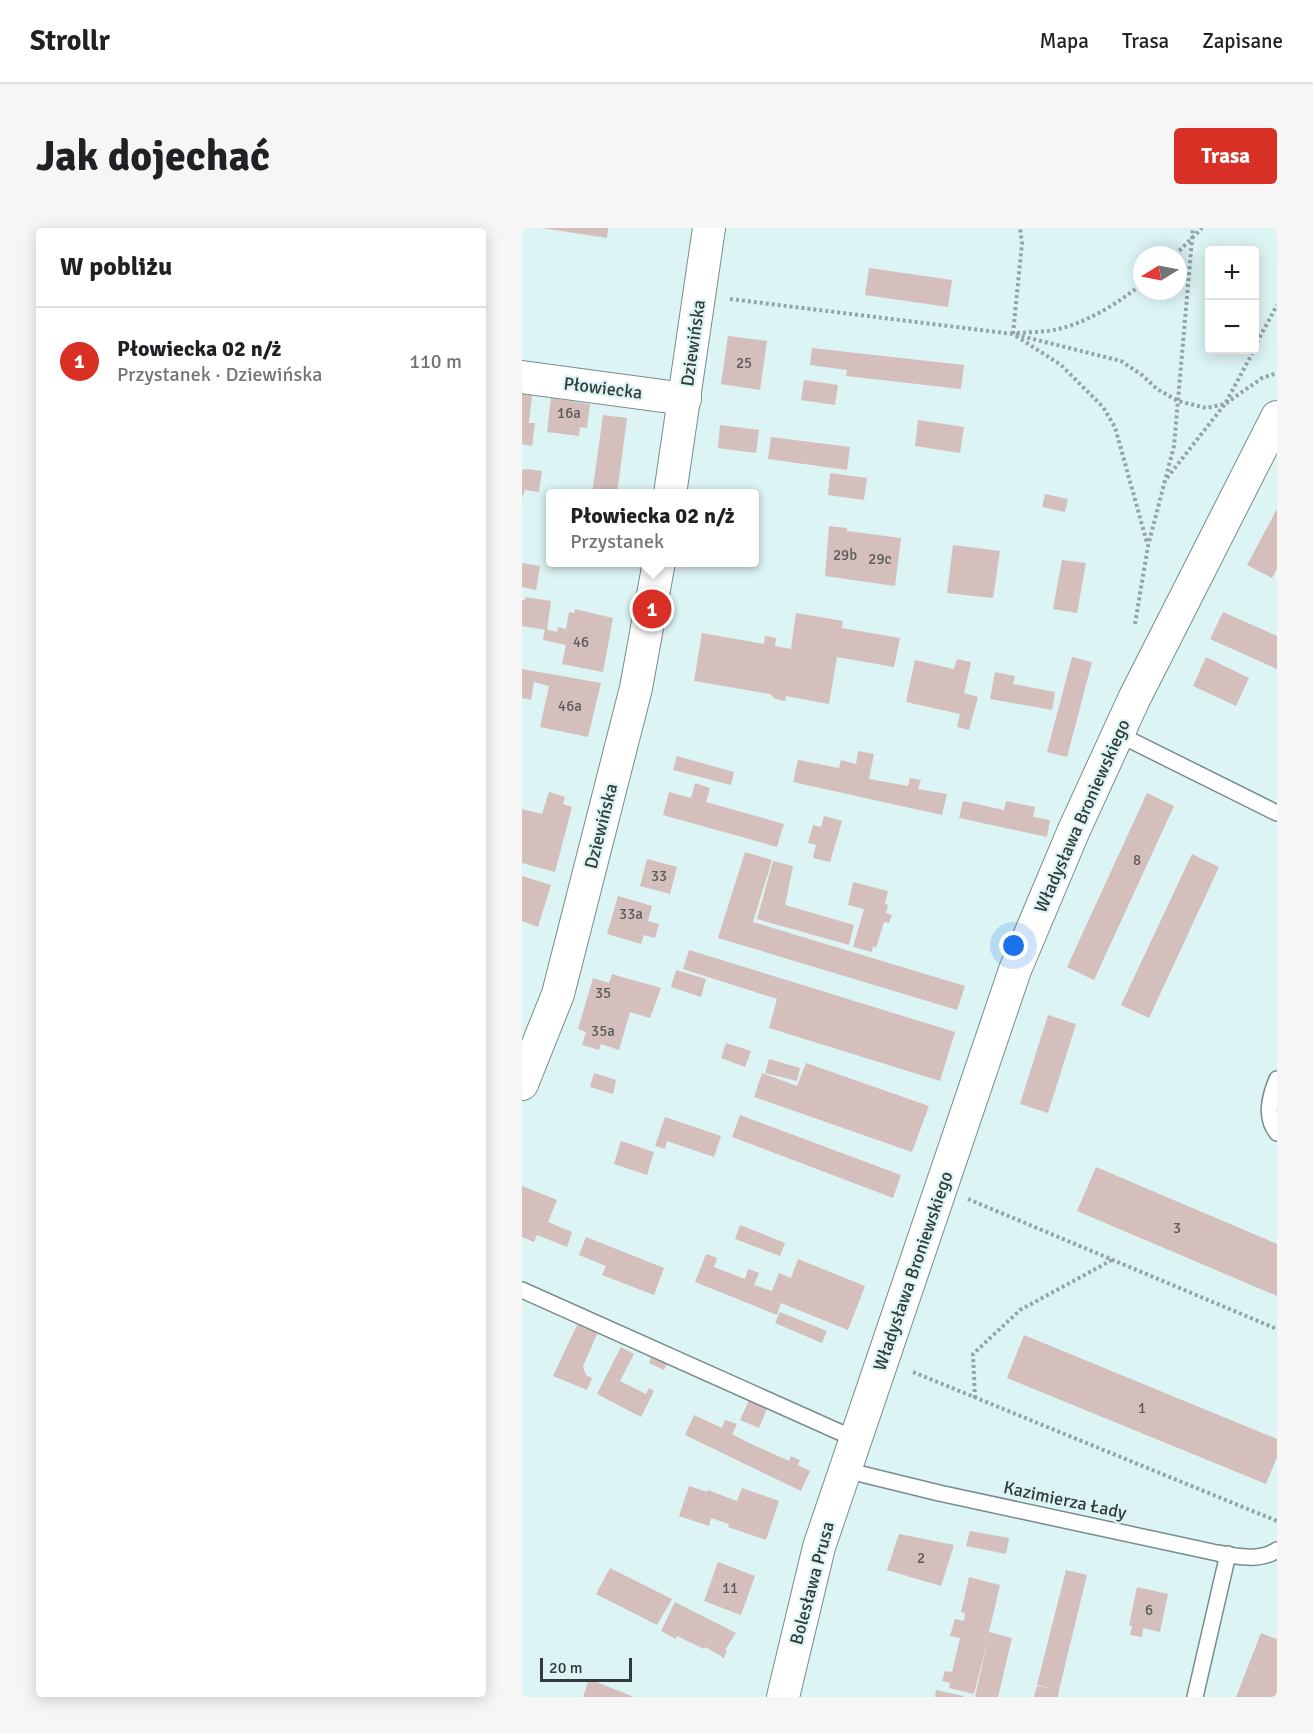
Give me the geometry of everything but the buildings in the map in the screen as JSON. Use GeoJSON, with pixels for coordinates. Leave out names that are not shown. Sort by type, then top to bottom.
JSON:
{"type":"FeatureCollection","features":[{"type":"Feature","properties":{"kind":"street","name":"Dziewińska"},"geometry":{"type":"LineString","coordinates":[[671,489],[709,228]]}},
{"type":"Feature","properties":{"kind":"street","name":"Płowiecka"},"geometry":{"type":"LineString","coordinates":[[522,377],[685,399]]}},
{"type":"Feature","properties":{"kind":"street","name":"Władysława Broniewskiego"},"geometry":{"type":"LineString","coordinates":[[845,1470],[1015,970],[1050,884],[1118,734],[1277,417]]}},
{"type":"Feature","properties":{"kind":"street","name":"Dziewińska"},"geometry":{"type":"LineString","coordinates":[[522,1084],[558,994],[636,688],[658,567]]}},
{"type":"Feature","properties":{"kind":"street","name":"Bolesława Prusa"},"geometry":{"type":"LineString","coordinates":[[783,1697],[816,1557],[845,1470]]}},
{"type":"Feature","properties":{"kind":"lane"},"geometry":{"type":"LineString","coordinates":[[1118,734],[1277,813]]}},
{"type":"Feature","properties":{"kind":"lane"},"geometry":{"type":"LineString","coordinates":[[1277,1079],[1271,1092],[1269,1114],[1271,1123],[1277,1132]]}},
{"type":"Feature","properties":{"kind":"lane"},"geometry":{"type":"LineString","coordinates":[[522,1290],[855,1439]]}},
{"type":"Feature","properties":{"kind":"lane","name":"Kazimierza Łady"},"geometry":{"type":"LineString","coordinates":[[845,1470],[939,1493],[1228,1554],[1254,1557],[1277,1550]]}},
{"type":"Feature","properties":{"kind":"lane"},"geometry":{"type":"LineString","coordinates":[[1195,1697],[1228,1554]]}},
{"type":"Feature","properties":{"kind":"path"},"geometry":{"type":"LineString","coordinates":[[1013,334],[1022,243],[1020,228]]}},
{"type":"Feature","properties":{"kind":"path"},"geometry":{"type":"LineString","coordinates":[[1135,627],[1148,546],[1174,446],[1193,228]]}},
{"type":"Feature","properties":{"kind":"path"},"geometry":{"type":"LineString","coordinates":[[1184,246],[1202,228]]}},
{"type":"Feature","properties":{"kind":"path"},"geometry":{"type":"LineString","coordinates":[[1013,334],[1060,329],[1117,303],[1133,291]]}},
{"type":"Feature","properties":{"kind":"path"},"geometry":{"type":"LineString","coordinates":[[700,295],[1013,334],[1121,362],[1142,375],[1157,389],[1178,401],[1206,408],[1225,404],[1262,378],[1277,373]]}},
{"type":"Feature","properties":{"kind":"path"},"geometry":{"type":"LineString","coordinates":[[1259,339],[1277,305]]}},
{"type":"Feature","properties":{"kind":"path"},"geometry":{"type":"LineString","coordinates":[[1013,334],[1061,365],[1103,407],[1115,427],[1148,546]]}},
{"type":"Feature","properties":{"kind":"path"},"geometry":{"type":"LineString","coordinates":[[1165,480],[1225,404],[1251,354]]}},
{"type":"Feature","properties":{"kind":"path"},"geometry":{"type":"LineString","coordinates":[[941,1188],[1277,1329]]}},
{"type":"Feature","properties":{"kind":"path"},"geometry":{"type":"LineString","coordinates":[[975,1398],[973,1354],[1020,1310],[1112,1260]]}},
{"type":"Feature","properties":{"kind":"path"},"geometry":{"type":"LineString","coordinates":[[913,1372],[1277,1521]]}},
{"type":"Feature","properties":{"kind":"place","name":"Płowiecka 02 n/ż"},"geometry":{"type":"Point","coordinates":[652,609]}}]}
